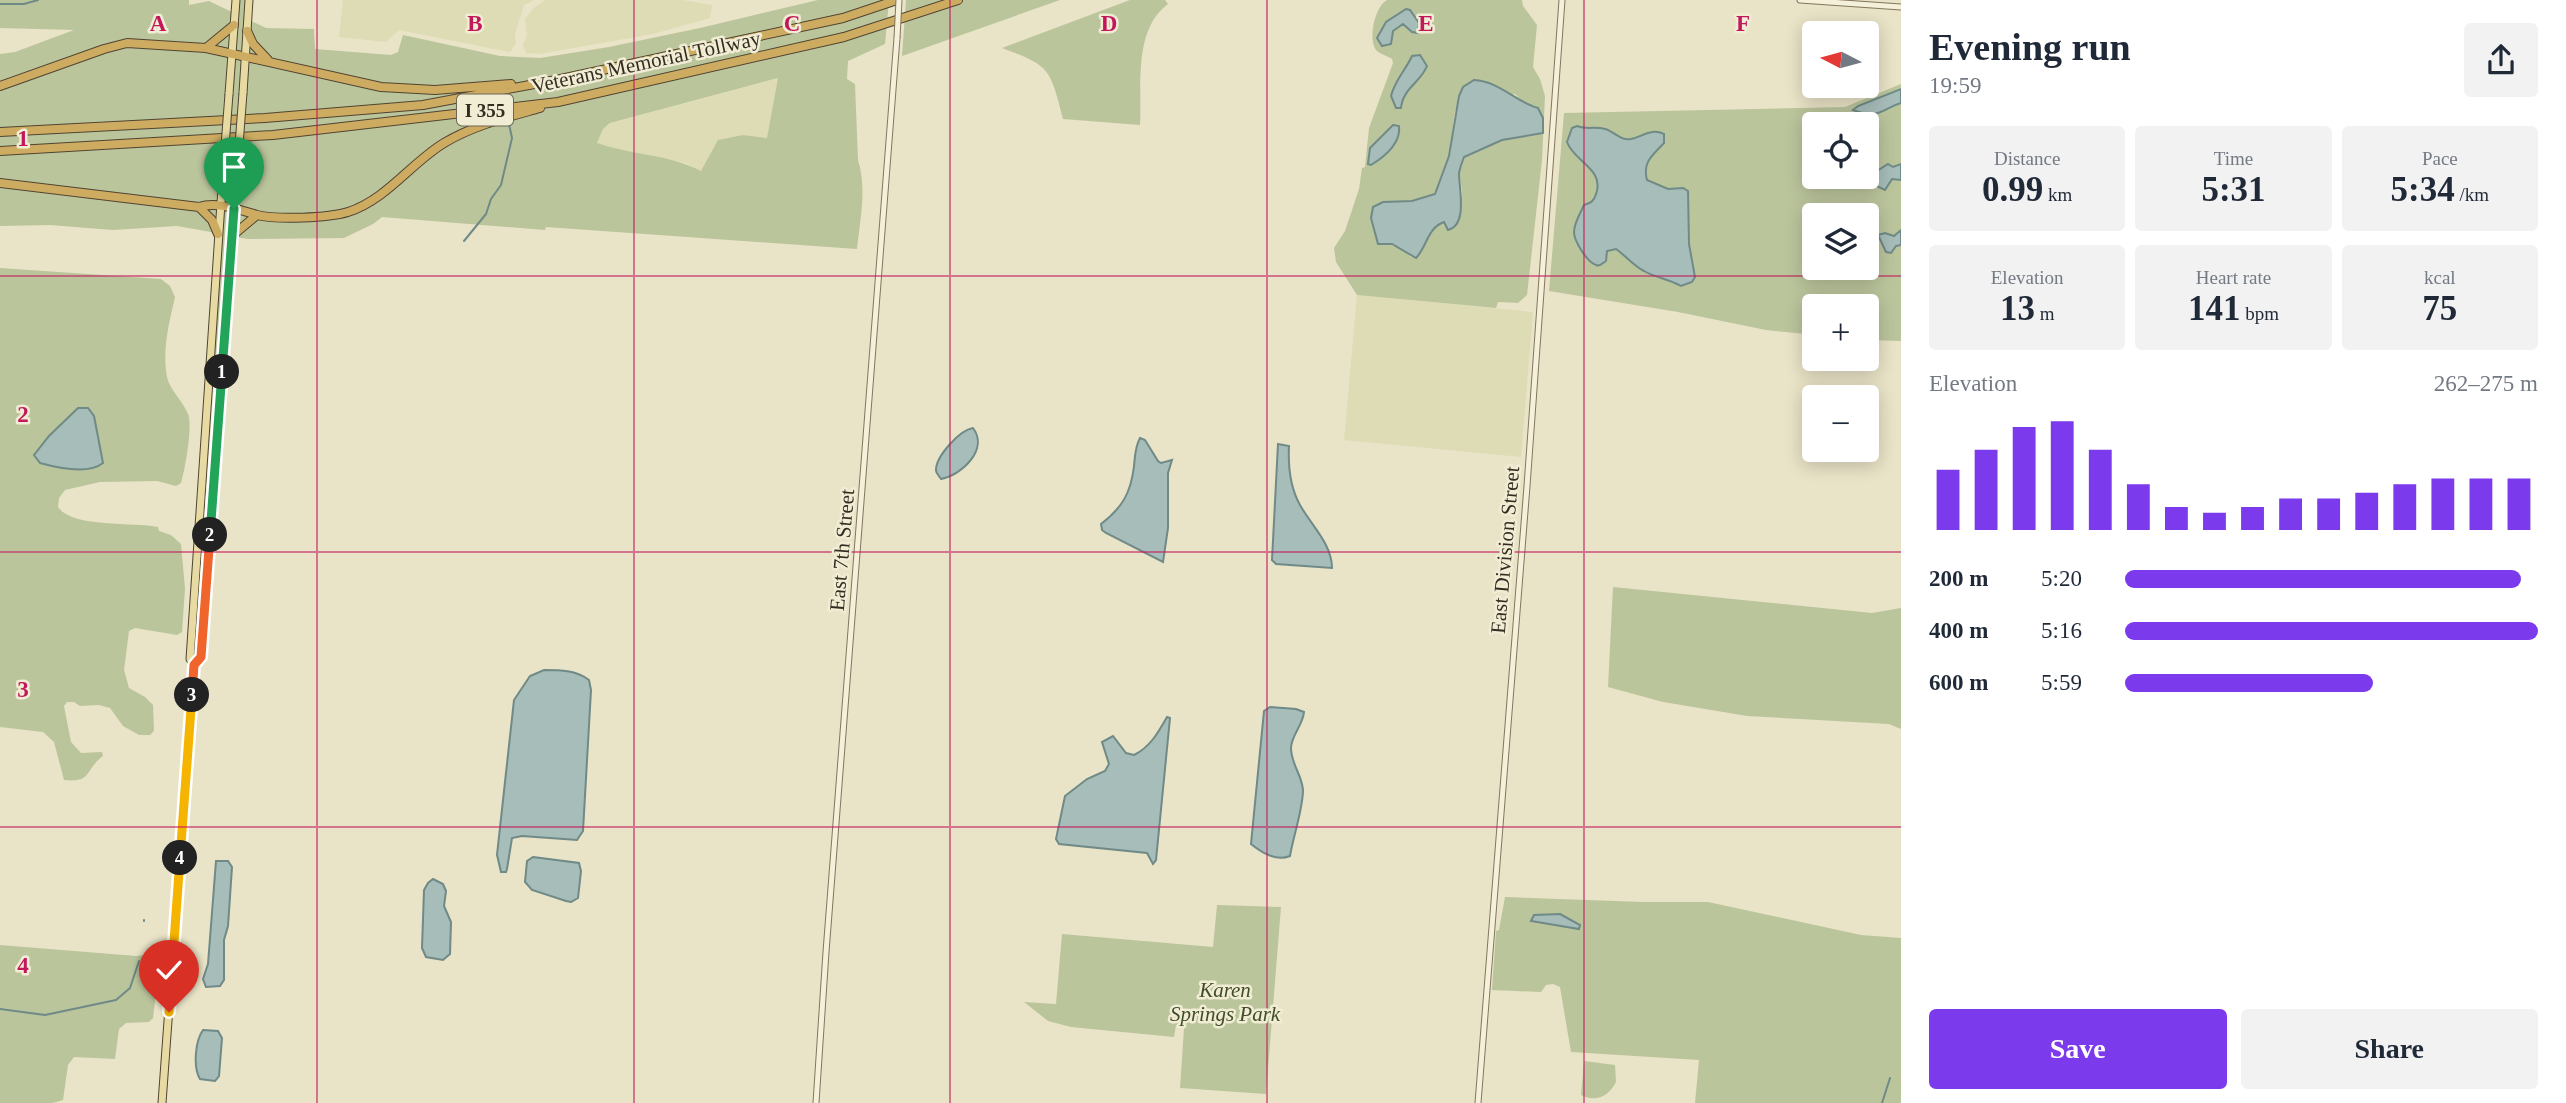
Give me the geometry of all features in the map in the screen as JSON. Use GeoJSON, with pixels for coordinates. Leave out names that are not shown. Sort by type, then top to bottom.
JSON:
{"type":"FeatureCollection","features":[{"type":"Feature","properties":{"kind":"highway","name":"Veterans Memorial Tollway"},"geometry":{"type":"LineString","coordinates":[[0,132],[265,118],[423,105],[555,80],[843,18],[898,0]]}},
{"type":"Feature","properties":{"kind":"highway","name":"Veterans Memorial Tollway"},"geometry":{"type":"LineString","coordinates":[[0,151],[273,135],[570,99],[844,37],[958,0]]}},
{"type":"Feature","properties":{"kind":"highway"},"geometry":{"type":"LineString","coordinates":[[206,48],[234,25]]}},
{"type":"Feature","properties":{"kind":"highway"},"geometry":{"type":"LineString","coordinates":[[247,31],[253,44],[268,60]]}},
{"type":"Feature","properties":{"kind":"highway"},"geometry":{"type":"LineString","coordinates":[[0,86],[127,43],[206,48],[381,87],[435,90],[555,80]]}},
{"type":"Feature","properties":{"kind":"highway"},"geometry":{"type":"LineString","coordinates":[[0,183],[200,207],[221,205],[257,215],[310,217],[348,212],[369,202],[444,143],[487,123],[570,99]]}},
{"type":"Feature","properties":{"kind":"highway"},"geometry":{"type":"LineString","coordinates":[[200,207],[212,220],[218,234]]}},
{"type":"Feature","properties":{"kind":"highway"},"geometry":{"type":"LineString","coordinates":[[232,236],[257,215]]}},
{"type":"Feature","properties":{"kind":"main road"},"geometry":{"type":"LineString","coordinates":[[194,665],[190,659],[192,627],[236,0]]}},
{"type":"Feature","properties":{"kind":"main road"},"geometry":{"type":"LineString","coordinates":[[162,1103],[194,665],[201,657],[249,0]]}},
{"type":"Feature","properties":{"kind":"street","name":"East 7th Street"},"geometry":{"type":"LineString","coordinates":[[816,1103],[877,322],[898,0]]}},
{"type":"Feature","properties":{"kind":"street","name":"East Division Street"},"geometry":{"type":"LineString","coordinates":[[1478,1103],[1562,0]]}},
{"type":"Feature","properties":{"kind":"street"},"geometry":{"type":"LineString","coordinates":[[1800,0],[1901,7]]}},
{"type":"Feature","properties":{"kind":"green space"},"geometry":{"type":"Polygon","coordinates":[[[0,0],[189,0],[189,5],[209,1],[238,15],[240,0],[246,0],[245,18],[266,28],[314,29],[315,49],[391,55],[398,52],[403,35],[500,56],[540,58],[609,47],[818,0],[889,0],[885,44],[848,61],[847,79],[855,84],[858,160],[862,182],[857,249],[382,217],[344,238],[248,239],[229,236],[215,405],[215,336],[222,234],[177,226],[113,230],[50,225],[0,226],[0,54],[15,52],[74,30],[0,28],[0,0]],[[778,78],[610,123],[603,129],[597,143],[676,161],[701,171],[718,140],[743,135],[767,138],[778,78]]]}},
{"type":"Feature","properties":{"kind":"green space"},"geometry":{"type":"Polygon","coordinates":[[[343,0],[534,0],[524,5],[515,34],[516,43],[510,52],[399,30],[386,42],[339,37],[343,0]]]}},
{"type":"Feature","properties":{"kind":"green space"},"geometry":{"type":"Polygon","coordinates":[[[545,0],[682,0],[712,5],[710,18],[653,34],[539,54],[526,53],[523,45],[527,35],[525,19],[545,0]]]}},
{"type":"Feature","properties":{"kind":"green space"},"geometry":{"type":"Polygon","coordinates":[[[906,0],[1060,0],[902,56],[906,0]]]}},
{"type":"Feature","properties":{"kind":"green space"},"geometry":{"type":"Polygon","coordinates":[[[1130,0],[1165,0],[1168,4],[1149,28],[1144,43],[1140,125],[1063,119],[1055,89],[1046,72],[1030,60],[1002,48],[1130,0]]]}},
{"type":"Feature","properties":{"kind":"green space"},"geometry":{"type":"Polygon","coordinates":[[[1387,0],[1522,0],[1523,6],[1537,25],[1533,67],[1545,96],[1542,160],[1527,295],[1518,303],[1498,302],[1496,308],[1357,295],[1336,262],[1334,248],[1345,231],[1359,189],[1362,168],[1365,167],[1369,128],[1393,63],[1392,59],[1377,51],[1374,46],[1376,16],[1387,0]],[[1515,94],[1455,111],[1449,156],[1435,195],[1412,201],[1383,202],[1371,218],[1378,244],[1396,247],[1411,257],[1421,253],[1427,237],[1440,223],[1458,223],[1462,191],[1459,171],[1464,157],[1502,140],[1529,136],[1526,105],[1515,94]]]}},
{"type":"Feature","properties":{"kind":"green space"},"geometry":{"type":"Polygon","coordinates":[[[779,78],[767,139],[743,135],[701,171],[686,163],[616,150],[597,143],[603,129],[611,123],[779,78]]]}},
{"type":"Feature","properties":{"kind":"green space"},"geometry":{"type":"Polygon","coordinates":[[[1901,84],[1901,341],[1879,340],[1879,294],[1802,294],[1802,334],[1766,330],[1678,312],[1549,291],[1564,113],[1845,107],[1867,98],[1880,98],[1880,93],[1901,84]]]}},
{"type":"Feature","properties":{"kind":"green space"},"geometry":{"type":"Polygon","coordinates":[[[0,268],[161,279],[170,286],[175,297],[165,357],[168,382],[186,409],[189,420],[188,448],[181,483],[176,486],[157,481],[100,482],[65,490],[59,498],[58,507],[65,514],[76,518],[158,527],[159,531],[171,535],[181,544],[185,589],[182,632],[177,635],[135,628],[129,631],[124,670],[129,688],[153,705],[154,731],[150,735],[139,735],[123,726],[110,708],[99,705],[80,706],[74,702],[67,702],[64,706],[71,742],[81,753],[102,752],[103,756],[80,779],[64,780],[54,742],[43,732],[0,727],[0,268]]]}},
{"type":"Feature","properties":{"kind":"green space"},"geometry":{"type":"Polygon","coordinates":[[[1357,295],[1533,312],[1521,457],[1344,440],[1357,295]]]}},
{"type":"Feature","properties":{"kind":"green space"},"geometry":{"type":"Polygon","coordinates":[[[1613,587],[1872,613],[1901,608],[1901,729],[1889,724],[1747,716],[1663,702],[1608,687],[1613,587]]]}},
{"type":"Feature","properties":{"kind":"green space"},"geometry":{"type":"Polygon","coordinates":[[[1505,897],[1708,902],[1861,935],[1901,938],[1901,1103],[1695,1103],[1699,1060],[1571,1052],[1560,987],[1546,985],[1541,992],[1492,990],[1496,931],[1499,930],[1505,897]]]}},
{"type":"Feature","properties":{"kind":"green space","name":"Karen Springs Park"},"geometry":{"type":"Polygon","coordinates":[[[1217,905],[1281,907],[1266,1094],[1180,1088],[1184,1028],[1176,1025],[1174,1037],[1071,1027],[1048,1021],[1024,1002],[1056,1004],[1062,934],[1213,947],[1217,905]]]}},
{"type":"Feature","properties":{"kind":"green space"},"geometry":{"type":"Polygon","coordinates":[[[0,945],[136,956],[156,954],[160,959],[153,1018],[149,1022],[126,1023],[119,1029],[115,1059],[74,1057],[68,1065],[63,1100],[53,1103],[0,1103],[0,945]]]}},
{"type":"Feature","properties":{"kind":"green space"},"geometry":{"type":"Polygon","coordinates":[[[1584,1061],[1615,1065],[1616,1082],[1602,1097],[1581,1095],[1584,1061]]]}},
{"type":"Feature","properties":{"kind":"water"},"geometry":{"type":"Polygon","coordinates":[[[1406,9],[1410,10],[1419,23],[1418,33],[1412,32],[1403,24],[1393,31],[1391,44],[1382,46],[1377,38],[1386,22],[1406,9]]]}},
{"type":"Feature","properties":{"kind":"water"},"geometry":{"type":"Polygon","coordinates":[[[1420,55],[1427,66],[1405,95],[1401,108],[1396,108],[1391,96],[1395,85],[1412,56],[1420,55]]]}},
{"type":"Feature","properties":{"kind":"water"},"geometry":{"type":"Polygon","coordinates":[[[1474,80],[1491,84],[1538,108],[1543,118],[1543,133],[1502,140],[1464,157],[1459,173],[1461,206],[1458,221],[1448,230],[1444,222],[1438,225],[1416,258],[1392,244],[1378,244],[1371,218],[1373,207],[1383,202],[1412,201],[1435,194],[1449,156],[1459,96],[1463,87],[1474,80]]]}},
{"type":"Feature","properties":{"kind":"water"},"geometry":{"type":"Polygon","coordinates":[[[1901,89],[1901,103],[1879,113],[1853,110],[1858,106],[1901,89]]]}},
{"type":"Feature","properties":{"kind":"water"},"geometry":{"type":"Polygon","coordinates":[[[1393,125],[1399,126],[1399,132],[1391,149],[1371,165],[1368,164],[1370,148],[1393,125]]]}},
{"type":"Feature","properties":{"kind":"water"},"geometry":{"type":"Polygon","coordinates":[[[1577,126],[1605,129],[1627,139],[1651,132],[1664,134],[1664,143],[1647,164],[1647,180],[1668,189],[1683,188],[1688,191],[1689,244],[1695,277],[1692,282],[1681,286],[1649,273],[1616,249],[1607,251],[1606,261],[1599,266],[1585,256],[1576,241],[1574,229],[1584,205],[1594,198],[1598,185],[1593,172],[1567,142],[1572,128],[1577,126]]]}},
{"type":"Feature","properties":{"kind":"water"},"geometry":{"type":"Polygon","coordinates":[[[1888,164],[1893,167],[1901,164],[1901,180],[1892,179],[1885,190],[1879,187],[1879,170],[1888,164]]]}},
{"type":"Feature","properties":{"kind":"water"},"geometry":{"type":"Polygon","coordinates":[[[1901,230],[1901,245],[1896,246],[1891,253],[1886,252],[1879,235],[1885,233],[1894,236],[1901,230]]]}},
{"type":"Feature","properties":{"kind":"water"},"geometry":{"type":"Polygon","coordinates":[[[78,408],[88,408],[94,416],[103,463],[81,470],[40,463],[34,455],[78,408]]]}},
{"type":"Feature","properties":{"kind":"water"},"geometry":{"type":"Polygon","coordinates":[[[973,428],[978,444],[971,460],[965,467],[941,479],[936,470],[944,451],[956,438],[973,428]]]}},
{"type":"Feature","properties":{"kind":"water"},"geometry":{"type":"Polygon","coordinates":[[[1140,438],[1145,440],[1158,461],[1161,463],[1172,460],[1168,473],[1168,528],[1163,562],[1102,530],[1101,524],[1115,512],[1128,492],[1140,438]]]}},
{"type":"Feature","properties":{"kind":"water"},"geometry":{"type":"Polygon","coordinates":[[[1278,444],[1289,446],[1289,469],[1294,491],[1329,551],[1332,568],[1276,564],[1272,560],[1278,444]]]}},
{"type":"Feature","properties":{"kind":"water"},"geometry":{"type":"Polygon","coordinates":[[[544,670],[573,672],[589,680],[591,690],[583,831],[577,840],[522,836],[512,838],[507,869],[506,872],[501,872],[497,855],[514,700],[530,676],[544,670]]]}},
{"type":"Feature","properties":{"kind":"water"},"geometry":{"type":"Polygon","coordinates":[[[1270,707],[1304,712],[1291,748],[1303,798],[1290,856],[1285,858],[1269,856],[1251,844],[1264,711],[1270,707]]]}},
{"type":"Feature","properties":{"kind":"water"},"geometry":{"type":"Polygon","coordinates":[[[1167,717],[1170,718],[1156,860],[1153,864],[1147,853],[1059,844],[1056,839],[1065,796],[1087,779],[1105,771],[1109,764],[1102,742],[1113,736],[1126,753],[1134,755],[1149,744],[1167,717]]]}},
{"type":"Feature","properties":{"kind":"water"},"geometry":{"type":"Polygon","coordinates":[[[533,857],[579,863],[581,871],[578,898],[571,902],[532,890],[525,882],[527,861],[533,857]]]}},
{"type":"Feature","properties":{"kind":"water"},"geometry":{"type":"Polygon","coordinates":[[[216,861],[228,861],[232,867],[228,926],[224,940],[224,980],[220,986],[206,987],[203,979],[208,964],[216,861]]]}},
{"type":"Feature","properties":{"kind":"water"},"geometry":{"type":"Polygon","coordinates":[[[433,879],[443,884],[446,891],[444,906],[451,922],[450,954],[443,960],[426,957],[422,948],[424,890],[433,879]]]}},
{"type":"Feature","properties":{"kind":"water"},"geometry":{"type":"Polygon","coordinates":[[[1560,914],[1580,925],[1579,929],[1531,921],[1534,915],[1560,914]]]}},
{"type":"Feature","properties":{"kind":"water"},"geometry":{"type":"Polygon","coordinates":[[[203,1030],[218,1031],[222,1038],[219,1076],[215,1081],[200,1079],[196,1068],[197,1047],[203,1030]]]}},
{"type":"Feature","properties":{"kind":"waterway"},"geometry":{"type":"LineString","coordinates":[[0,4],[24,4],[38,0]]}},
{"type":"Feature","properties":{"kind":"waterway"},"geometry":{"type":"LineString","coordinates":[[464,241],[486,214],[491,199],[501,185],[512,138],[509,124]]}},
{"type":"Feature","properties":{"kind":"waterway"},"geometry":{"type":"LineString","coordinates":[[0,1009],[45,1015],[116,1000],[130,988],[139,961]]}},
{"type":"Feature","properties":{"kind":"waterway"},"geometry":{"type":"LineString","coordinates":[[1882,1103],[1890,1078]]}},
{"type":"Feature","properties":{"kind":"route"},"geometry":{"type":"LineString","coordinates":[[169,1012],[194,665],[201,657],[234,209]]}}]}
